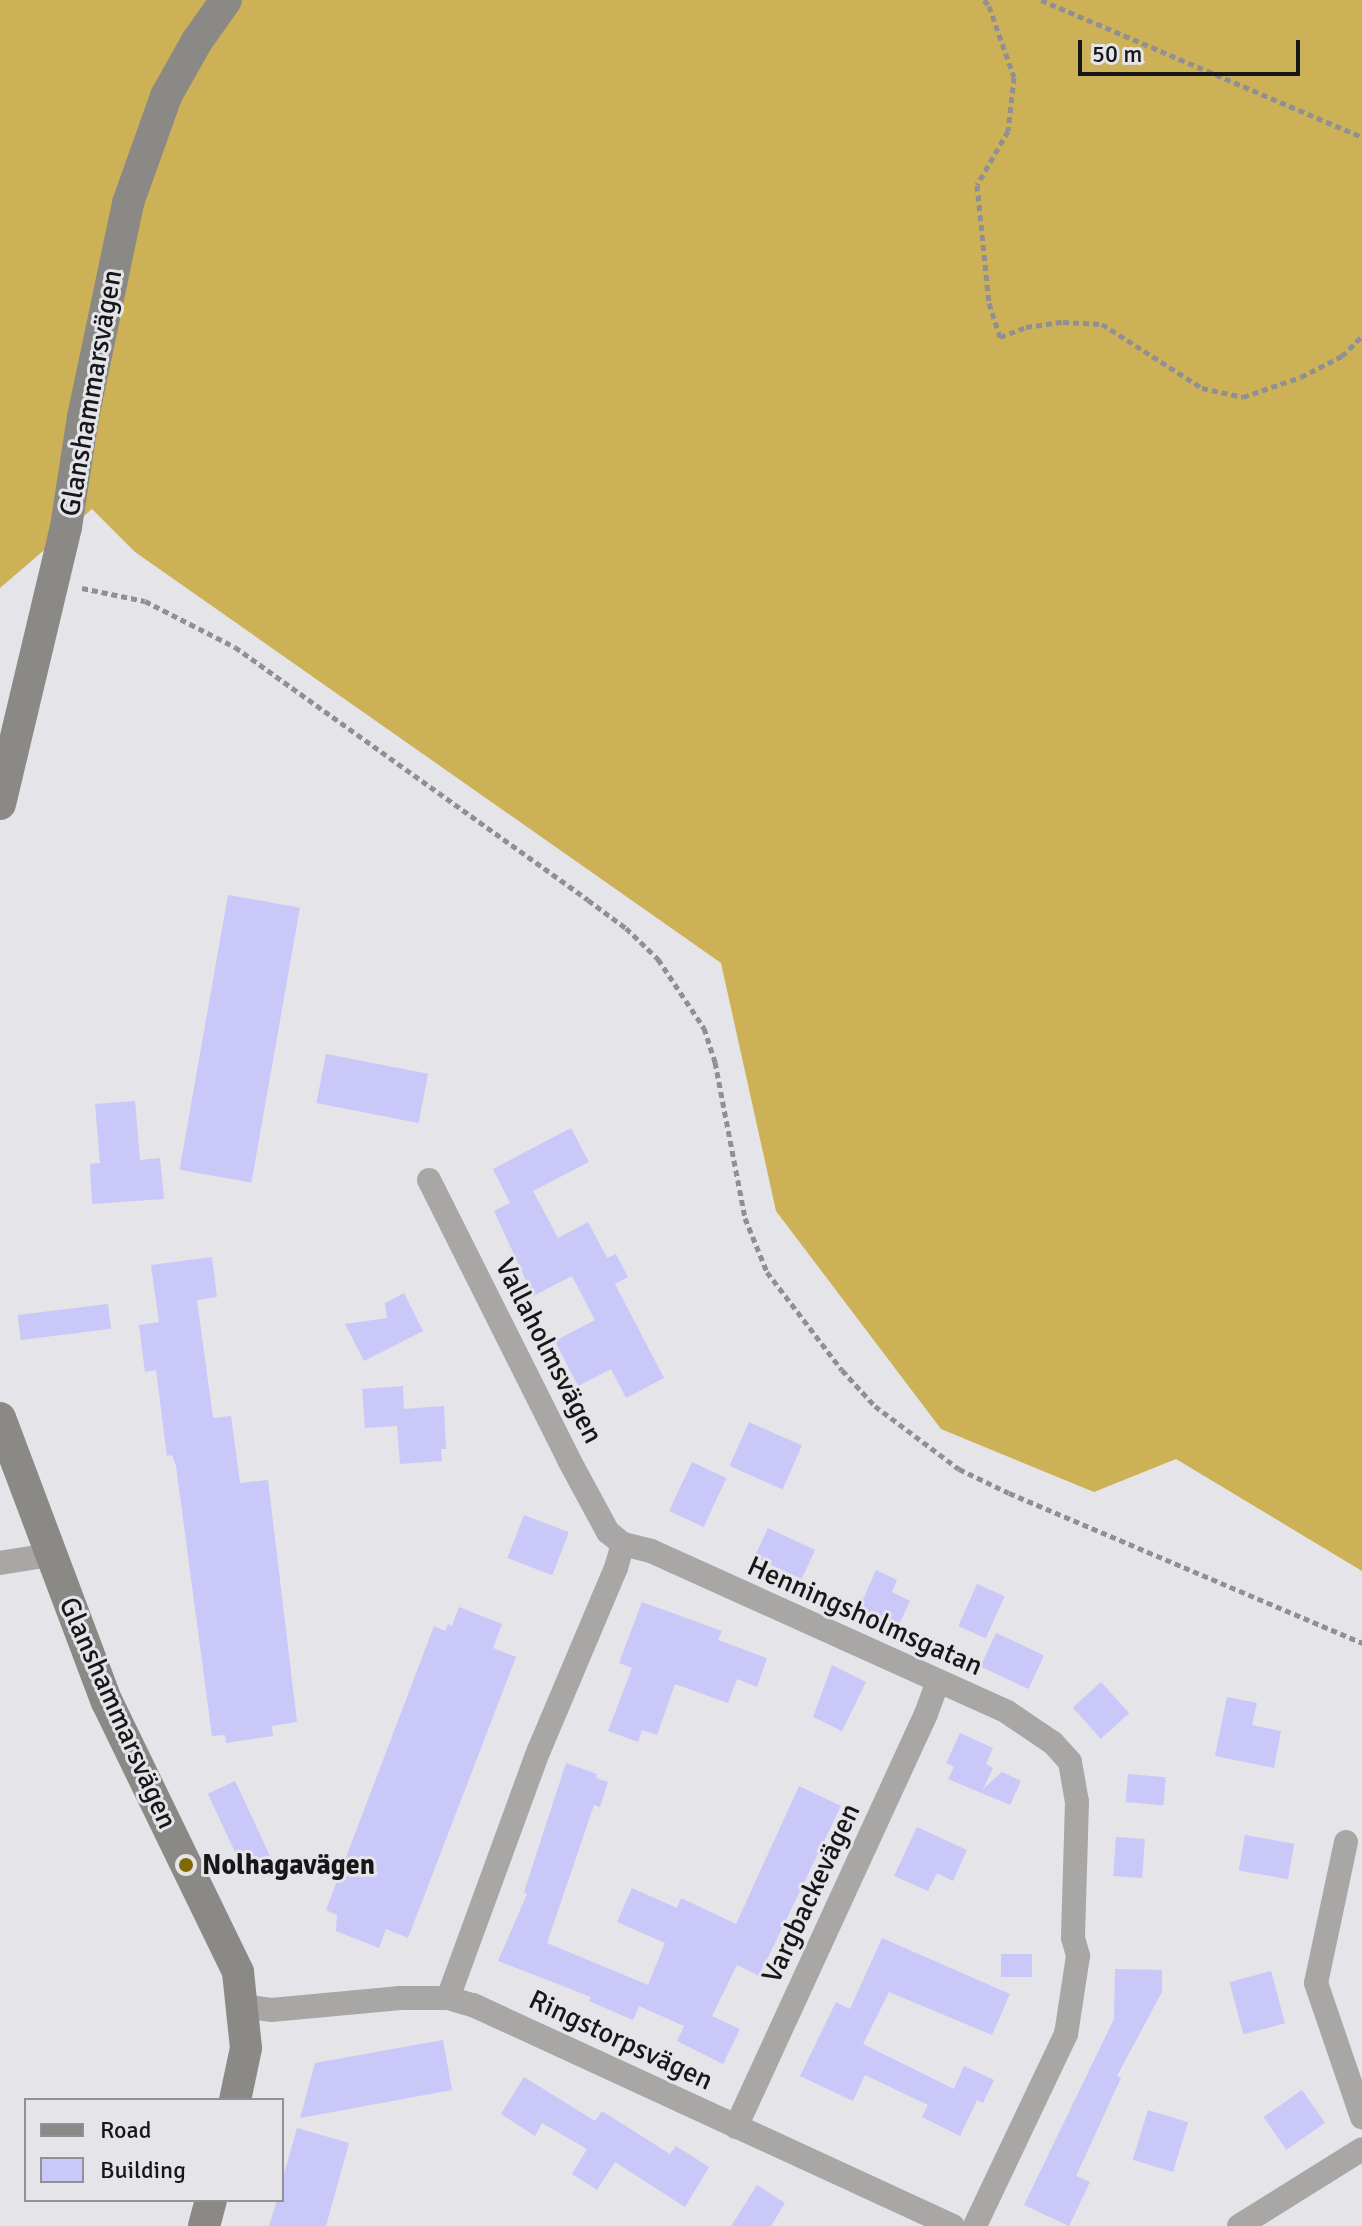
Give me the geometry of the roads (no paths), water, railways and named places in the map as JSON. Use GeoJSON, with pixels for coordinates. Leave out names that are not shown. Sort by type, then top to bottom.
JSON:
{"type":"FeatureCollection","features":[{"type":"Feature","properties":{"kind":"street","name":"Glanshammarsvägen"},"geometry":{"type":"LineString","coordinates":[[0,804],[54,582],[97,346],[128,203],[166,96],[197,41],[226,0]]}},
{"type":"Feature","properties":{"kind":"street","name":"Vallaholmsvägen"},"geometry":{"type":"LineString","coordinates":[[429,1180],[569,1460],[608,1532],[623,1544]]}},
{"type":"Feature","properties":{"kind":"street","name":"Glanshammarsvägen"},"geometry":{"type":"LineString","coordinates":[[0,1418],[107,1702],[238,1972],[246,2048],[235,2098]]}},
{"type":"Feature","properties":{"kind":"street","name":"Henningsholmsgatan"},"geometry":{"type":"LineString","coordinates":[[623,1544],[651,1551],[937,1683],[1007,1712],[1053,1743],[1070,1762],[1077,1802],[1073,1938],[1078,1956],[1066,2034],[975,2226]]}},
{"type":"Feature","properties":{"kind":"street"},"geometry":{"type":"LineString","coordinates":[[448,1998],[539,1750],[616,1568],[623,1544]]}},
{"type":"Feature","properties":{"kind":"street"},"geometry":{"type":"LineString","coordinates":[[0,1563],[50,1555]]}},
{"type":"Feature","properties":{"kind":"street","name":"Vargbackevägen"},"geometry":{"type":"LineString","coordinates":[[736,2127],[926,1714],[937,1683]]}},
{"type":"Feature","properties":{"kind":"street"},"geometry":{"type":"LineString","coordinates":[[1346,1842],[1316,1983],[1362,2117]]}},
{"type":"Feature","properties":{"kind":"street","name":"Ringstorpsvägen"},"geometry":{"type":"LineString","coordinates":[[243,2006],[271,2010],[400,1998],[448,1998],[524,2027],[953,2226]]}},
{"type":"Feature","properties":{"kind":"street"},"geometry":{"type":"LineString","coordinates":[[1239,2226],[1362,2149]]}},
{"type":"Feature","properties":{"kind":"street"},"geometry":{"type":"LineString","coordinates":[[204,2226],[210,2202]]}},
{"type":"Feature","properties":{"kind":"place","name":"Nolhagavägen"},"geometry":{"type":"Point","coordinates":[186,1865]}}]}
